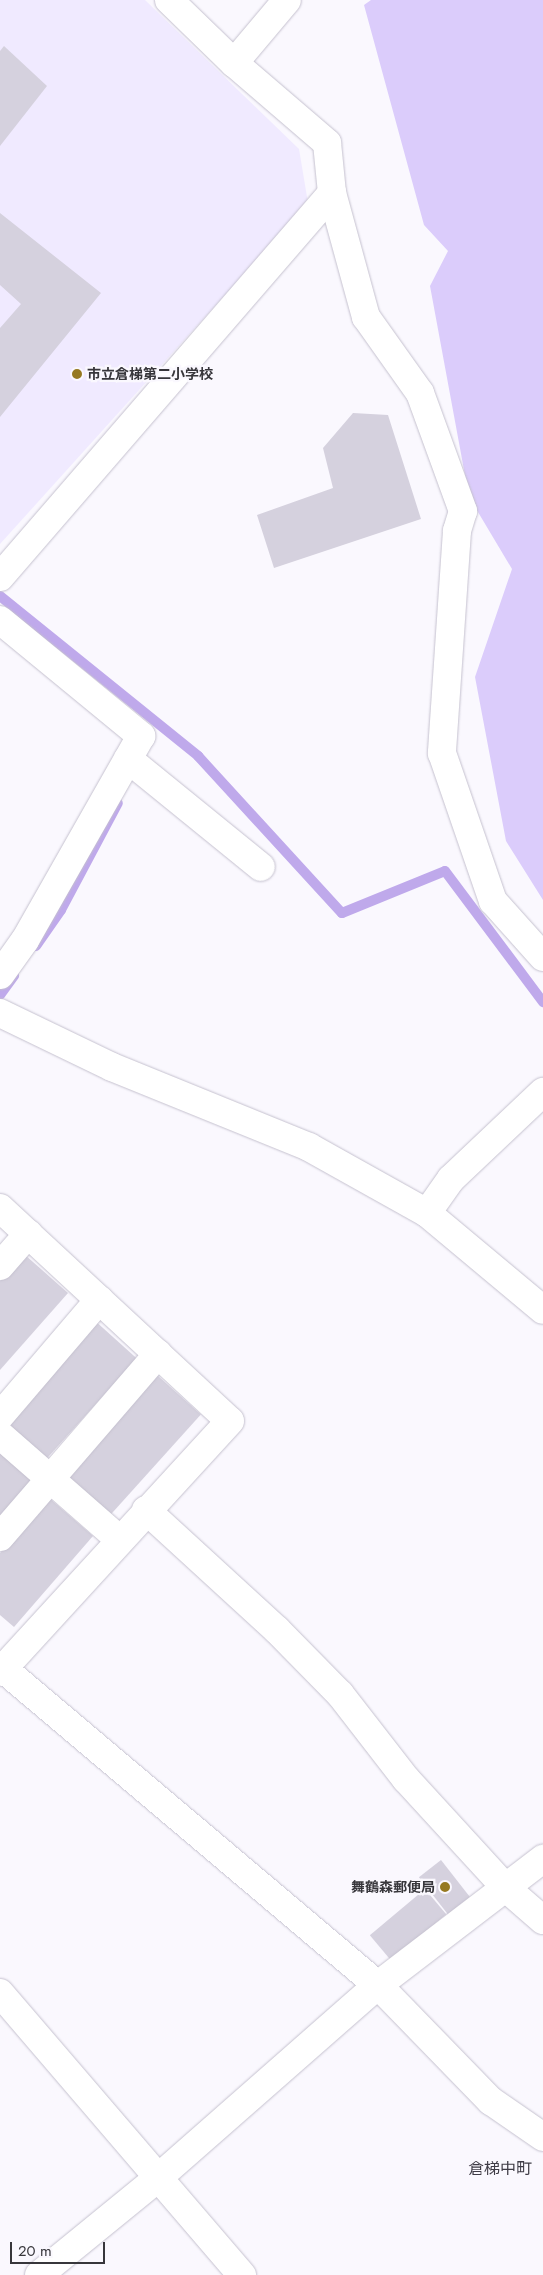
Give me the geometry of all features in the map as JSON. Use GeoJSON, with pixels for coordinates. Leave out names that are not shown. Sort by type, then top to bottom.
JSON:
{"type":"FeatureCollection","features":[{"type":"Feature","properties":{"kind":"street"},"geometry":{"type":"LineString","coordinates":[[169,0],[234,63],[327,142],[332,193],[366,317],[420,393],[463,511],[457,530],[442,753],[493,901],[543,957]]}},
{"type":"Feature","properties":{"kind":"street"},"geometry":{"type":"LineString","coordinates":[[234,63],[287,0]]}},
{"type":"Feature","properties":{"kind":"street"},"geometry":{"type":"LineString","coordinates":[[0,577],[332,193]]}},
{"type":"Feature","properties":{"kind":"street"},"geometry":{"type":"LineString","coordinates":[[0,620],[141,736],[25,940],[0,975]]}},
{"type":"Feature","properties":{"kind":"street"},"geometry":{"type":"LineString","coordinates":[[128,759],[261,867]]}},
{"type":"Feature","properties":{"kind":"street"},"geometry":{"type":"LineString","coordinates":[[0,1014],[112,1067],[309,1147],[427,1213],[538,1305],[543,1331]]}},
{"type":"Feature","properties":{"kind":"street"},"geometry":{"type":"LineString","coordinates":[[427,1213],[451,1179],[543,1092]]}},
{"type":"Feature","properties":{"kind":"street"},"geometry":{"type":"LineString","coordinates":[[0,1208],[230,1421],[1,1669],[378,1985],[491,2101],[543,2137]]}},
{"type":"Feature","properties":{"kind":"street"},"geometry":{"type":"LineString","coordinates":[[0,1266],[28,1234]]}},
{"type":"Feature","properties":{"kind":"street"},"geometry":{"type":"LineString","coordinates":[[0,1416],[99,1300]]}},
{"type":"Feature","properties":{"kind":"street"},"geometry":{"type":"LineString","coordinates":[[0,1537],[158,1354]]}},
{"type":"Feature","properties":{"kind":"street"},"geometry":{"type":"LineString","coordinates":[[0,1435],[119,1539]]}},
{"type":"Feature","properties":{"kind":"street"},"geometry":{"type":"LineString","coordinates":[[146,1510],[277,1630],[340,1694],[406,1779],[506,1888],[543,1920]]}},
{"type":"Feature","properties":{"kind":"street"},"geometry":{"type":"LineString","coordinates":[[39,2275],[158,2178],[378,1985],[543,1858]]}},
{"type":"Feature","properties":{"kind":"street"},"geometry":{"type":"LineString","coordinates":[[0,1993],[242,2275]]}},
{"type":"Feature","properties":{"kind":"shaded area","name":"市立倉梯第二小学校"},"geometry":{"type":"Polygon","coordinates":[[[0,0],[145,0],[299,149],[308,203],[0,544],[0,0]]]}},
{"type":"Feature","properties":{"kind":"shaded area"},"geometry":{"type":"Polygon","coordinates":[[[371,0],[543,0],[543,900],[506,841],[475,677],[512,569],[469,497],[430,286],[448,251],[424,225],[364,5],[371,0]]]}},
{"type":"Feature","properties":{"kind":"building"},"geometry":{"type":"Polygon","coordinates":[[[4,46],[47,86],[0,146],[0,51],[4,46]]]}},
{"type":"Feature","properties":{"kind":"building"},"geometry":{"type":"Polygon","coordinates":[[[0,213],[101,293],[0,417],[0,328],[21,304],[0,285],[0,213]]]}},
{"type":"Feature","properties":{"kind":"building"},"geometry":{"type":"Polygon","coordinates":[[[353,413],[388,415],[421,519],[274,568],[257,515],[333,488],[323,448],[353,413]]]}},
{"type":"Feature","properties":{"kind":"building"},"geometry":{"type":"Polygon","coordinates":[[[24,1254],[68,1293],[0,1370],[0,1281],[24,1254]]]}},
{"type":"Feature","properties":{"kind":"building"},"geometry":{"type":"Polygon","coordinates":[[[93,1319],[137,1358],[45,1461],[1,1422],[93,1319]]]}},
{"type":"Feature","properties":{"kind":"building"},"geometry":{"type":"Polygon","coordinates":[[[157,1375],[201,1414],[109,1517],[65,1478],[157,1375]]]}},
{"type":"Feature","properties":{"kind":"building"},"geometry":{"type":"Polygon","coordinates":[[[0,1452],[32,1480],[0,1517],[0,1452]]]}},
{"type":"Feature","properties":{"kind":"building"},"geometry":{"type":"Polygon","coordinates":[[[48,1497],[93,1536],[14,1627],[0,1615],[0,1553],[48,1497]]]}},
{"type":"Feature","properties":{"kind":"building"},"geometry":{"type":"Polygon","coordinates":[[[441,1860],[470,1897],[448,1914],[419,1877],[441,1860]]]}},
{"type":"Feature","properties":{"kind":"building"},"geometry":{"type":"Polygon","coordinates":[[[425,1889],[446,1914],[391,1961],[370,1935],[425,1889]]]}},
{"type":"Feature","properties":{"kind":"waterway"},"geometry":{"type":"LineString","coordinates":[[0,596],[198,756],[342,913],[445,871],[543,1002]]}},
{"type":"Feature","properties":{"kind":"waterway"},"geometry":{"type":"LineString","coordinates":[[36,946],[61,910],[118,803]]}},
{"type":"Feature","properties":{"kind":"waterway"},"geometry":{"type":"LineString","coordinates":[[0,995],[14,976]]}},
{"type":"Feature","properties":{"kind":"place","name":"市立倉梯第二小学校"},"geometry":{"type":"Point","coordinates":[77,374]}},
{"type":"Feature","properties":{"kind":"place","name":"舞鶴森郵便局"},"geometry":{"type":"Point","coordinates":[445,1887]}},
{"type":"Feature","properties":{"kind":"district","name":"倉梯中町"},"geometry":{"type":"Point","coordinates":[500,2169]}}]}
